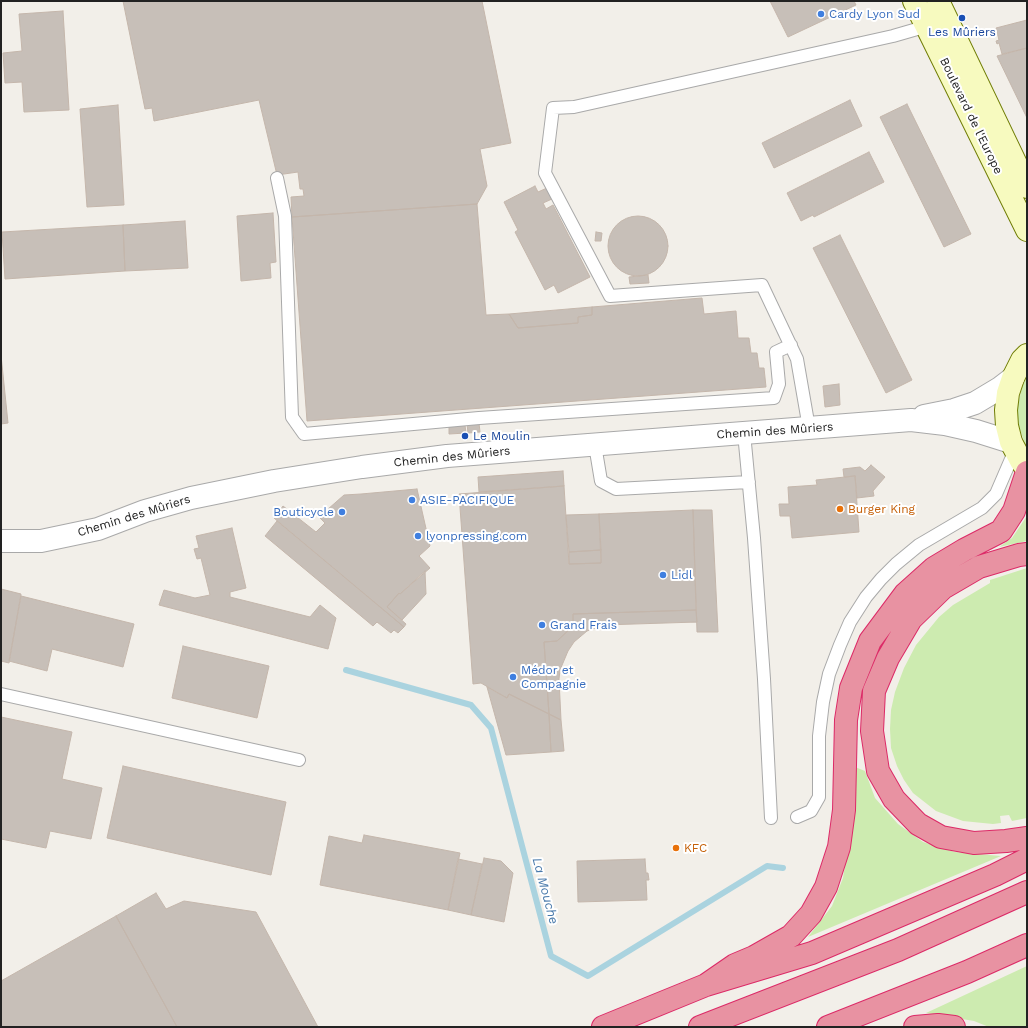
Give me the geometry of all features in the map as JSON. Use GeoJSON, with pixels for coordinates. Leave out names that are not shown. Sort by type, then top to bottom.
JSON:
{"type":"FeatureCollection","features":[{"type":"Feature","properties":{"kind":"highway"},"geometry":{"type":"LineString","coordinates":[[706,985],[735,965],[754,957],[790,936],[811,914],[826,886],[839,847],[844,810],[846,720],[852,688],[870,641],[904,594],[934,568],[964,550],[1001,531],[1014,511],[1027,472]]}},
{"type":"Feature","properties":{"kind":"highway"},"geometry":{"type":"LineString","coordinates":[[1027,554],[979,567],[942,588],[910,619],[888,658],[874,691],[872,731],[878,771],[894,799],[918,824],[941,837],[974,842],[1006,842],[1027,838]]}},
{"type":"Feature","properties":{"kind":"highway"},"geometry":{"type":"LineString","coordinates":[[603,1027],[706,985],[812,953],[995,875],[1027,859]]}},
{"type":"Feature","properties":{"kind":"highway"},"geometry":{"type":"LineString","coordinates":[[700,1027],[898,950],[1027,892]]}},
{"type":"Feature","properties":{"kind":"highway"},"geometry":{"type":"LineString","coordinates":[[828,1027],[967,972],[1027,945]]}},
{"type":"Feature","properties":{"kind":"highway"},"geometry":{"type":"LineString","coordinates":[[915,1027],[938,1025],[954,1027]]}},
{"type":"Feature","properties":{"kind":"main road","name":"Boulevard de l'Europe"},"geometry":{"type":"LineString","coordinates":[[914,1],[1027,230]]}},
{"type":"Feature","properties":{"kind":"main road","name":"Boulevard de l'Europe"},"geometry":{"type":"LineString","coordinates":[[938,1],[1027,187]]}},
{"type":"Feature","properties":{"kind":"main road"},"geometry":{"type":"LineString","coordinates":[[1027,355],[1022,360],[1013,378],[1008,393],[1006,410],[1007,426],[1013,446],[1027,469]]}},
{"type":"Feature","properties":{"kind":"street","name":"Chemin des Mûriers"},"geometry":{"type":"LineString","coordinates":[[1,541],[41,541],[98,529],[153,509],[191,498],[274,481],[362,467],[447,456],[912,420],[975,403],[1000,388],[1013,378]]}},
{"type":"Feature","properties":{"kind":"street","name":"Chemin des Mûriers"},"geometry":{"type":"LineString","coordinates":[[912,420],[976,430],[1013,446]]}},
{"type":"Feature","properties":{"kind":"lane"},"geometry":{"type":"LineString","coordinates":[[809,428],[798,359],[762,285],[610,296],[545,173],[553,108],[574,106],[893,36],[948,21]]}},
{"type":"Feature","properties":{"kind":"lane"},"geometry":{"type":"LineString","coordinates":[[277,178],[285,216],[292,417],[304,434],[479,418],[774,398],[779,384],[776,352],[791,345]]}},
{"type":"Feature","properties":{"kind":"lane"},"geometry":{"type":"LineString","coordinates":[[744,433],[755,546],[771,818]]}},
{"type":"Feature","properties":{"kind":"lane"},"geometry":{"type":"LineString","coordinates":[[595,445],[600,481],[616,489],[749,482]]}},
{"type":"Feature","properties":{"kind":"lane"},"geometry":{"type":"LineString","coordinates":[[797,817],[811,811],[819,797],[820,736],[823,702],[829,674],[850,622],[866,597],[881,579],[913,550],[982,508],[996,494],[1013,446]]}},
{"type":"Feature","properties":{"kind":"lane"},"geometry":{"type":"LineString","coordinates":[[1,694],[299,760]]}},
{"type":"Feature","properties":{"kind":"green space"},"geometry":{"type":"Polygon","coordinates":[[[1027,375],[1027,449],[1019,427],[1017,409],[1022,387],[1027,375]]]}},
{"type":"Feature","properties":{"kind":"green space"},"geometry":{"type":"Polygon","coordinates":[[[1027,516],[1027,541],[999,547],[1012,538],[1027,516]]]}},
{"type":"Feature","properties":{"kind":"green space"},"geometry":{"type":"Polygon","coordinates":[[[1027,568],[1027,818],[1012,821],[1009,815],[1000,816],[1001,823],[993,824],[963,821],[936,811],[913,793],[904,780],[897,766],[891,748],[891,710],[895,692],[904,668],[916,645],[939,617],[953,605],[990,583],[990,580],[1027,568]]]}},
{"type":"Feature","properties":{"kind":"green space"},"geometry":{"type":"Polygon","coordinates":[[[855,767],[865,771],[875,798],[898,824],[923,842],[955,852],[1001,856],[808,937],[832,906],[843,878],[850,833],[855,767]]]}},
{"type":"Feature","properties":{"kind":"green space"},"geometry":{"type":"Polygon","coordinates":[[[1027,966],[1027,1027],[989,1027],[974,1021],[926,1013],[1027,966]]]}},
{"type":"Feature","properties":{"kind":"building"},"geometry":{"type":"Polygon","coordinates":[[[123,1],[482,1],[511,143],[480,149],[487,186],[477,204],[292,217],[291,197],[304,196],[303,189],[300,189],[298,172],[277,175],[259,100],[154,121],[152,108],[145,109],[123,1]]]}},
{"type":"Feature","properties":{"kind":"building"},"geometry":{"type":"Polygon","coordinates":[[[770,1],[854,1],[856,5],[788,37],[770,1]]]}},
{"type":"Feature","properties":{"kind":"building"},"geometry":{"type":"Polygon","coordinates":[[[63,11],[69,110],[24,112],[22,82],[5,83],[3,53],[22,51],[19,14],[63,11]]]}},
{"type":"Feature","properties":{"kind":"building"},"geometry":{"type":"Polygon","coordinates":[[[1027,20],[1027,48],[1002,54],[999,43],[997,44],[996,41],[999,40],[996,28],[1027,20]]]}},
{"type":"Feature","properties":{"kind":"building"},"geometry":{"type":"Polygon","coordinates":[[[1027,48],[1027,118],[997,56],[1027,48]]]}},
{"type":"Feature","properties":{"kind":"building"},"geometry":{"type":"Polygon","coordinates":[[[850,100],[862,126],[774,168],[762,143],[850,100]]]}},
{"type":"Feature","properties":{"kind":"building"},"geometry":{"type":"Polygon","coordinates":[[[907,104],[971,234],[944,247],[880,117],[907,104]]]}},
{"type":"Feature","properties":{"kind":"building"},"geometry":{"type":"Polygon","coordinates":[[[118,105],[124,205],[87,207],[80,109],[118,105]]]}},
{"type":"Feature","properties":{"kind":"building"},"geometry":{"type":"Polygon","coordinates":[[[869,152],[884,182],[814,217],[813,215],[801,221],[787,193],[869,152]]]}},
{"type":"Feature","properties":{"kind":"building"},"geometry":{"type":"Polygon","coordinates":[[[535,186],[538,192],[547,188],[552,199],[543,203],[546,209],[553,205],[590,277],[558,293],[554,285],[545,290],[515,232],[518,230],[504,202],[535,186]]]}},
{"type":"Feature","properties":{"kind":"building"},"geometry":{"type":"Polygon","coordinates":[[[477,204],[486,315],[509,314],[518,328],[578,323],[578,317],[592,315],[592,307],[702,298],[704,314],[736,311],[738,338],[749,338],[751,353],[757,353],[759,368],[764,368],[766,387],[307,421],[292,217],[477,204]]]}},
{"type":"Feature","properties":{"kind":"building"},"geometry":{"type":"Polygon","coordinates":[[[273,213],[276,262],[270,263],[271,278],[241,281],[237,216],[273,213]]]}},
{"type":"Feature","properties":{"kind":"building"},"geometry":{"type":"Polygon","coordinates":[[[638,216],[655,221],[663,229],[668,246],[663,263],[655,271],[638,276],[621,271],[613,263],[608,246],[613,229],[621,221],[638,216]]]}},
{"type":"Feature","properties":{"kind":"building"},"geometry":{"type":"Polygon","coordinates":[[[185,221],[188,268],[125,271],[123,225],[185,221]]]}},
{"type":"Feature","properties":{"kind":"building"},"geometry":{"type":"Polygon","coordinates":[[[123,225],[125,271],[5,279],[2,232],[123,225]]]}},
{"type":"Feature","properties":{"kind":"building"},"geometry":{"type":"Polygon","coordinates":[[[596,232],[602,233],[601,241],[595,241],[596,232]]]}},
{"type":"Feature","properties":{"kind":"building"},"geometry":{"type":"Polygon","coordinates":[[[840,235],[912,380],[886,393],[813,248],[840,235]]]}},
{"type":"Feature","properties":{"kind":"building"},"geometry":{"type":"Polygon","coordinates":[[[648,275],[649,283],[630,284],[629,277],[648,275]]]}},
{"type":"Feature","properties":{"kind":"building"},"geometry":{"type":"Polygon","coordinates":[[[592,307],[592,315],[578,317],[578,323],[518,328],[509,314],[592,307]]]}},
{"type":"Feature","properties":{"kind":"building"},"geometry":{"type":"Polygon","coordinates":[[[1,355],[8,423],[1,424],[1,355]]]}},
{"type":"Feature","properties":{"kind":"building"},"geometry":{"type":"Polygon","coordinates":[[[839,384],[840,405],[825,407],[823,386],[839,384]]]}},
{"type":"Feature","properties":{"kind":"building"},"geometry":{"type":"Polygon","coordinates":[[[479,423],[480,432],[468,433],[467,424],[479,423]]]}},
{"type":"Feature","properties":{"kind":"building"},"geometry":{"type":"Polygon","coordinates":[[[465,425],[466,433],[449,434],[449,426],[465,425]]]}},
{"type":"Feature","properties":{"kind":"building"},"geometry":{"type":"Polygon","coordinates":[[[871,465],[885,477],[873,491],[874,496],[857,498],[855,476],[844,477],[843,469],[860,467],[865,471],[871,465]]]}},
{"type":"Feature","properties":{"kind":"building"},"geometry":{"type":"Polygon","coordinates":[[[563,471],[564,486],[479,492],[478,477],[563,471]]]}},
{"type":"Feature","properties":{"kind":"building"},"geometry":{"type":"Polygon","coordinates":[[[855,476],[859,532],[792,538],[790,516],[780,516],[779,504],[789,504],[788,487],[817,485],[816,480],[855,476]]]}},
{"type":"Feature","properties":{"kind":"building"},"geometry":{"type":"Polygon","coordinates":[[[564,486],[569,564],[601,563],[599,514],[693,510],[696,610],[573,614],[573,626],[557,641],[544,642],[549,714],[509,694],[507,698],[481,683],[473,684],[459,494],[564,486]]]}},
{"type":"Feature","properties":{"kind":"building"},"geometry":{"type":"Polygon","coordinates":[[[417,489],[430,546],[419,556],[430,568],[400,594],[399,593],[387,607],[406,624],[404,627],[274,518],[283,506],[316,532],[325,523],[319,517],[344,495],[417,489]]]}},
{"type":"Feature","properties":{"kind":"building"},"geometry":{"type":"Polygon","coordinates":[[[693,510],[712,510],[718,632],[697,632],[693,510]]]}},
{"type":"Feature","properties":{"kind":"building"},"geometry":{"type":"Polygon","coordinates":[[[599,514],[601,550],[569,552],[566,515],[599,514]]]}},
{"type":"Feature","properties":{"kind":"building"},"geometry":{"type":"Polygon","coordinates":[[[277,521],[404,627],[398,633],[394,630],[391,633],[377,622],[373,626],[265,536],[277,521]]]}},
{"type":"Feature","properties":{"kind":"building"},"geometry":{"type":"Polygon","coordinates":[[[232,528],[246,588],[230,592],[230,597],[310,617],[320,605],[336,618],[328,649],[159,605],[164,590],[195,598],[210,595],[201,558],[197,559],[194,549],[199,548],[196,536],[232,528]]]}},
{"type":"Feature","properties":{"kind":"building"},"geometry":{"type":"Polygon","coordinates":[[[601,550],[601,563],[569,564],[569,552],[601,550]]]}},
{"type":"Feature","properties":{"kind":"building"},"geometry":{"type":"Polygon","coordinates":[[[425,571],[426,594],[402,620],[387,607],[399,593],[400,594],[425,571]]]}},
{"type":"Feature","properties":{"kind":"building"},"geometry":{"type":"Polygon","coordinates":[[[1,589],[21,594],[9,663],[1,661],[1,589]]]}},
{"type":"Feature","properties":{"kind":"building"},"geometry":{"type":"Polygon","coordinates":[[[21,596],[134,624],[123,667],[52,649],[47,671],[9,661],[21,596]]]}},
{"type":"Feature","properties":{"kind":"building"},"geometry":{"type":"Polygon","coordinates":[[[696,610],[697,622],[603,625],[587,631],[574,642],[568,651],[560,670],[561,720],[549,714],[544,642],[557,641],[573,626],[573,614],[696,610]]]}},
{"type":"Feature","properties":{"kind":"building"},"geometry":{"type":"Polygon","coordinates":[[[183,646],[269,666],[257,718],[172,698],[183,646]]]}},
{"type":"Feature","properties":{"kind":"building"},"geometry":{"type":"Polygon","coordinates":[[[487,687],[507,698],[509,694],[549,714],[551,752],[506,755],[487,687]]]}},
{"type":"Feature","properties":{"kind":"building"},"geometry":{"type":"Polygon","coordinates":[[[549,714],[561,720],[564,751],[551,752],[549,714]]]}},
{"type":"Feature","properties":{"kind":"building"},"geometry":{"type":"Polygon","coordinates":[[[1,717],[72,732],[62,779],[102,788],[91,839],[50,831],[46,848],[1,839],[1,717]]]}},
{"type":"Feature","properties":{"kind":"building"},"geometry":{"type":"Polygon","coordinates":[[[123,766],[286,802],[271,875],[107,838],[123,766]]]}},
{"type":"Feature","properties":{"kind":"building"},"geometry":{"type":"Polygon","coordinates":[[[364,835],[460,853],[448,910],[320,885],[329,836],[362,843],[364,835]]]}},
{"type":"Feature","properties":{"kind":"building"},"geometry":{"type":"Polygon","coordinates":[[[484,858],[501,861],[513,873],[504,922],[471,915],[484,858]]]}},
{"type":"Feature","properties":{"kind":"building"},"geometry":{"type":"Polygon","coordinates":[[[458,859],[482,864],[471,915],[448,910],[458,859]]]}},
{"type":"Feature","properties":{"kind":"building"},"geometry":{"type":"Polygon","coordinates":[[[645,859],[646,873],[648,873],[649,880],[646,880],[647,900],[578,902],[577,861],[645,859]]]}},
{"type":"Feature","properties":{"kind":"building"},"geometry":{"type":"Polygon","coordinates":[[[156,893],[166,909],[184,901],[256,912],[318,1027],[177,1027],[116,916],[156,893]]]}},
{"type":"Feature","properties":{"kind":"building"},"geometry":{"type":"Polygon","coordinates":[[[116,916],[177,1027],[1,1027],[1,981],[116,916]]]}},
{"type":"Feature","properties":{"kind":"waterway","name":"La Mouche"},"geometry":{"type":"LineString","coordinates":[[346,670],[471,705],[491,728],[551,956],[588,976],[767,866],[783,868]]}},
{"type":"Feature","properties":{"kind":"place","name":"Cardy Lyon Sud"},"geometry":{"type":"Point","coordinates":[821,14]}},
{"type":"Feature","properties":{"kind":"place","name":"Les Mûriers"},"geometry":{"type":"Point","coordinates":[962,18]}},
{"type":"Feature","properties":{"kind":"place","name":"Le Moulin"},"geometry":{"type":"Point","coordinates":[465,436]}},
{"type":"Feature","properties":{"kind":"place","name":"ASIE-PACIFIQUE"},"geometry":{"type":"Point","coordinates":[412,500]}},
{"type":"Feature","properties":{"kind":"place","name":"Burger King"},"geometry":{"type":"Point","coordinates":[840,509]}},
{"type":"Feature","properties":{"kind":"place","name":"Bouticycle"},"geometry":{"type":"Point","coordinates":[342,512]}},
{"type":"Feature","properties":{"kind":"place","name":"lyonpressing.com"},"geometry":{"type":"Point","coordinates":[418,536]}},
{"type":"Feature","properties":{"kind":"place","name":"Lidl"},"geometry":{"type":"Point","coordinates":[663,575]}},
{"type":"Feature","properties":{"kind":"place","name":"Grand Frais"},"geometry":{"type":"Point","coordinates":[542,625]}},
{"type":"Feature","properties":{"kind":"place","name":"Médor et Compagnie"},"geometry":{"type":"Point","coordinates":[513,677]}},
{"type":"Feature","properties":{"kind":"place","name":"KFC"},"geometry":{"type":"Point","coordinates":[676,848]}}]}
